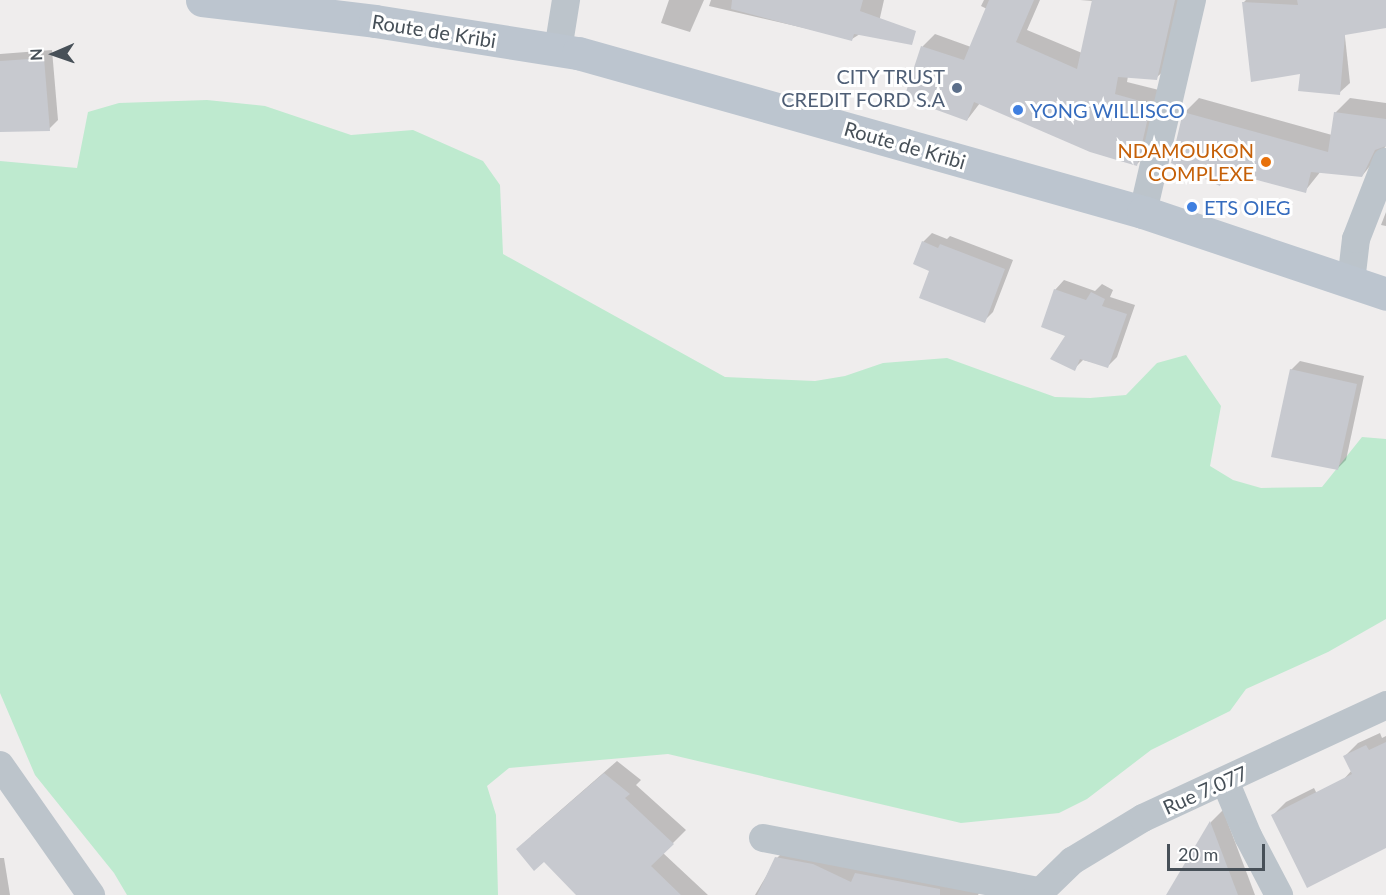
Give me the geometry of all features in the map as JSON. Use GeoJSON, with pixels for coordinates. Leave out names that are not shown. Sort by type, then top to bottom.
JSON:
{"type":"FeatureCollection","features":[{"type":"Feature","properties":{"kind":"main road","name":"Route de Kribi"},"geometry":{"type":"LineString","coordinates":[[202,0],[311,7],[558,50],[1143,212],[1386,294]]}},
{"type":"Feature","properties":{"kind":"street"},"geometry":{"type":"LineString","coordinates":[[558,50],[566,0]]}},
{"type":"Feature","properties":{"kind":"street"},"geometry":{"type":"LineString","coordinates":[[1143,212],[1192,0]]}},
{"type":"Feature","properties":{"kind":"street"},"geometry":{"type":"LineString","coordinates":[[1351,282],[1356,239],[1386,162]]}},
{"type":"Feature","properties":{"kind":"street","name":"Rue 7.077"},"geometry":{"type":"LineString","coordinates":[[1037,893],[1072,861],[1143,818],[1386,705]]}},
{"type":"Feature","properties":{"kind":"street"},"geometry":{"type":"LineString","coordinates":[[0,765],[91,895]]}},
{"type":"Feature","properties":{"kind":"street"},"geometry":{"type":"LineString","coordinates":[[1225,781],[1248,837],[1279,895]]}},
{"type":"Feature","properties":{"kind":"street"},"geometry":{"type":"LineString","coordinates":[[763,838],[1037,893]]}},
{"type":"Feature","properties":{"kind":"green space"},"geometry":{"type":"Polygon","coordinates":[[[207,100],[265,106],[351,135],[413,130],[483,161],[500,185],[503,254],[725,377],[815,381],[845,376],[883,363],[947,358],[1055,397],[1090,398],[1126,395],[1157,363],[1186,355],[1221,406],[1210,466],[1233,480],[1261,488],[1322,487],[1362,437],[1386,439],[1386,619],[1328,652],[1246,689],[1230,711],[1151,750],[1087,799],[1059,813],[961,823],[668,754],[509,768],[487,786],[496,815],[498,895],[127,895],[114,873],[35,775],[0,693],[0,161],[77,168],[88,112],[119,103],[207,100]]]}},
{"type":"Feature","properties":{"kind":"building"},"geometry":{"type":"Polygon","coordinates":[[[732,0],[863,0],[860,11],[916,31],[912,45],[854,34],[852,41],[731,9],[732,0]]]}},
{"type":"Feature","properties":{"kind":"building"},"geometry":{"type":"Polygon","coordinates":[[[989,0],[1034,0],[1016,42],[1077,69],[1092,0],[1175,0],[1157,80],[1118,77],[1115,94],[1151,104],[1137,166],[1090,152],[974,102],[967,121],[904,98],[921,46],[964,60],[989,0]]]}},
{"type":"Feature","properties":{"kind":"building"},"geometry":{"type":"Polygon","coordinates":[[[1297,0],[1386,0],[1386,28],[1345,35],[1340,95],[1298,91],[1300,74],[1251,82],[1242,2],[1298,5],[1297,0]]]}},
{"type":"Feature","properties":{"kind":"building"},"geometry":{"type":"Polygon","coordinates":[[[44,58],[50,131],[0,132],[0,61],[44,58]]]}},
{"type":"Feature","properties":{"kind":"building"},"geometry":{"type":"Polygon","coordinates":[[[1183,112],[1328,152],[1334,112],[1386,119],[1386,146],[1375,150],[1362,177],[1311,172],[1306,193],[1223,171],[1220,186],[1171,163],[1183,112]]]}},
{"type":"Feature","properties":{"kind":"building"},"geometry":{"type":"Polygon","coordinates":[[[922,241],[938,248],[940,244],[1005,269],[985,323],[919,298],[929,271],[913,264],[922,241]]]}},
{"type":"Feature","properties":{"kind":"building"},"geometry":{"type":"Polygon","coordinates":[[[1054,289],[1086,300],[1091,292],[1105,299],[1102,306],[1127,314],[1108,368],[1080,359],[1075,371],[1050,359],[1065,336],[1041,327],[1054,289]]]}},
{"type":"Feature","properties":{"kind":"building"},"geometry":{"type":"Polygon","coordinates":[[[1290,369],[1357,384],[1338,470],[1271,457],[1290,369]]]}},
{"type":"Feature","properties":{"kind":"building"},"geometry":{"type":"Polygon","coordinates":[[[1386,742],[1386,848],[1307,888],[1271,815],[1352,774],[1343,756],[1366,745],[1369,750],[1386,742]]]}},
{"type":"Feature","properties":{"kind":"building"},"geometry":{"type":"Polygon","coordinates":[[[604,773],[630,794],[625,798],[674,844],[651,866],[681,895],[576,895],[544,862],[534,871],[516,849],[604,773]]]}},
{"type":"Feature","properties":{"kind":"building"},"geometry":{"type":"Polygon","coordinates":[[[1210,821],[1238,895],[1166,895],[1210,821]]]}},
{"type":"Feature","properties":{"kind":"building"},"geometry":{"type":"Polygon","coordinates":[[[775,857],[813,864],[851,882],[855,873],[940,889],[940,895],[757,895],[775,857]]]}},
{"type":"Feature","properties":{"kind":"place","name":"CITY TRUST CREDIT FORD S.A"},"geometry":{"type":"Point","coordinates":[957,88]}},
{"type":"Feature","properties":{"kind":"place","name":"YONG WILLISCO"},"geometry":{"type":"Point","coordinates":[1018,110]}},
{"type":"Feature","properties":{"kind":"place","name":"NDAMOUKON COMPLEXE"},"geometry":{"type":"Point","coordinates":[1266,162]}},
{"type":"Feature","properties":{"kind":"place","name":"ETS OIEG"},"geometry":{"type":"Point","coordinates":[1192,207]}}]}
